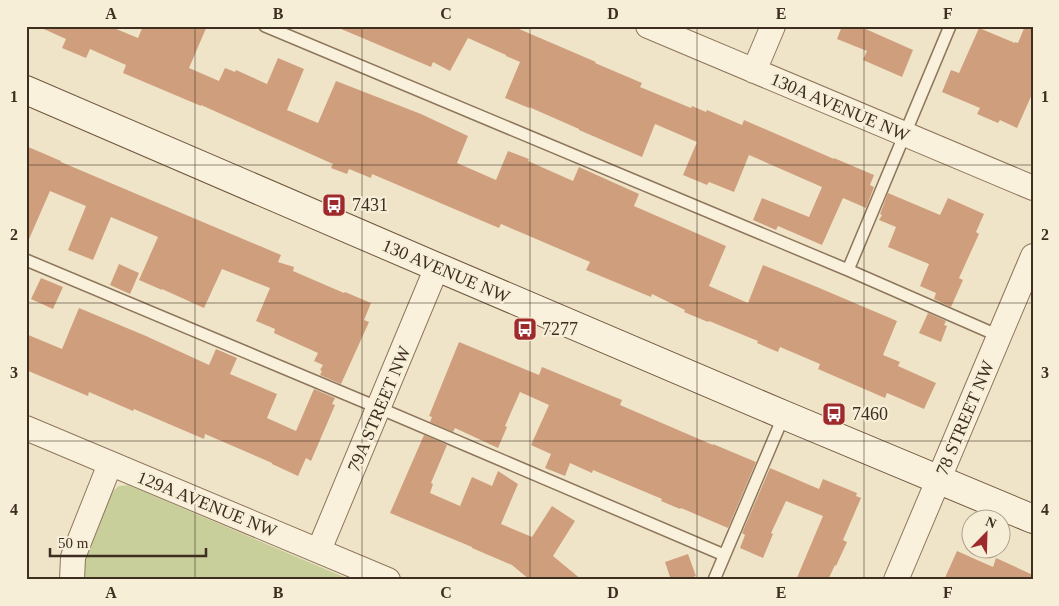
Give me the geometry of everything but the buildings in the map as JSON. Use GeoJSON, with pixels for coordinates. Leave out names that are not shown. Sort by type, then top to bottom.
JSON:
{"type":"FeatureCollection","features":[{"type":"Feature","properties":{"kind":"street","name":"130A AVENUE NW"},"geometry":{"type":"LineString","coordinates":[[648,26],[1033,188]]}},
{"type":"Feature","properties":{"kind":"street"},"geometry":{"type":"LineString","coordinates":[[754,71],[773,26]]}},
{"type":"Feature","properties":{"kind":"street","name":"130 AVENUE NW"},"geometry":{"type":"LineString","coordinates":[[26,90],[784,415],[1033,519]]}},
{"type":"Feature","properties":{"kind":"street","name":"78 STREET NW"},"geometry":{"type":"LineString","coordinates":[[896,580],[1033,256]]}},
{"type":"Feature","properties":{"kind":"street","name":"79A STREET NW"},"geometry":{"type":"LineString","coordinates":[[319,550],[437,267]]}},
{"type":"Feature","properties":{"kind":"street","name":"129A AVENUE NW"},"geometry":{"type":"LineString","coordinates":[[26,428],[388,580]]}},
{"type":"Feature","properties":{"kind":"street"},"geometry":{"type":"LineString","coordinates":[[72,580],[73,557],[110,464]]}},
{"type":"Feature","properties":{"kind":"lane"},"geometry":{"type":"LineString","coordinates":[[265,26],[848,270],[999,336]]}},
{"type":"Feature","properties":{"kind":"lane"},"geometry":{"type":"LineString","coordinates":[[848,270],[950,26]]}},
{"type":"Feature","properties":{"kind":"lane"},"geometry":{"type":"LineString","coordinates":[[26,260],[724,555]]}},
{"type":"Feature","properties":{"kind":"lane"},"geometry":{"type":"LineString","coordinates":[[714,580],[784,415]]}},
{"type":"Feature","properties":{"kind":"green space"},"geometry":{"type":"Polygon","coordinates":[[[128,485],[351,580],[85,580],[82,572],[82,558],[109,494],[119,486],[128,485]]]}},
{"type":"Feature","properties":{"kind":"place","name":"7431"},"geometry":{"type":"Point","coordinates":[334,205]}},
{"type":"Feature","properties":{"kind":"place","name":"7277"},"geometry":{"type":"Point","coordinates":[525,329]}},
{"type":"Feature","properties":{"kind":"place","name":"7460"},"geometry":{"type":"Point","coordinates":[834,414]}}]}
